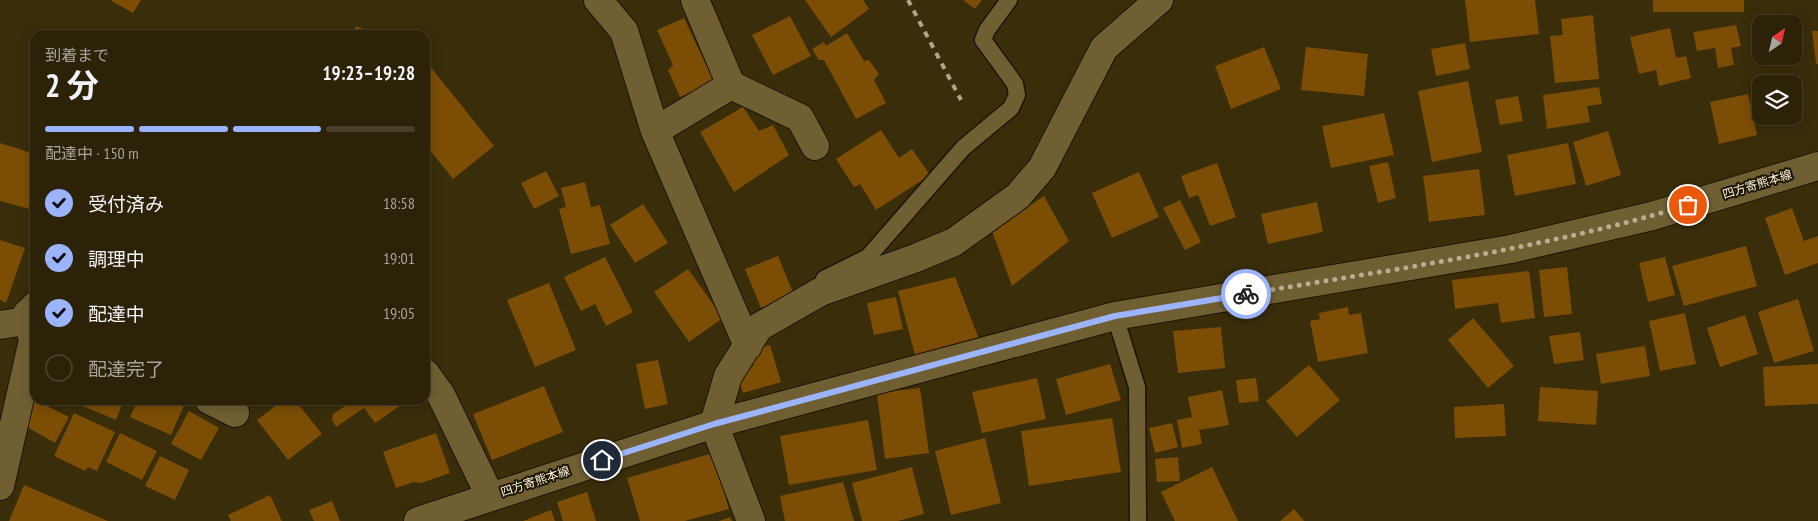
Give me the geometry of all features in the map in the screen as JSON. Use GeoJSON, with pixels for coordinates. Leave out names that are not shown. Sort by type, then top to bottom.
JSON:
{"type":"FeatureCollection","features":[{"type":"Feature","properties":{"kind":"street"},"geometry":{"type":"LineString","coordinates":[[598,0],[624,31],[655,131],[748,346]]}},
{"type":"Feature","properties":{"kind":"street"},"geometry":{"type":"LineString","coordinates":[[695,0],[731,85],[800,118],[815,146]]}},
{"type":"Feature","properties":{"kind":"street"},"geometry":{"type":"LineString","coordinates":[[751,521],[714,424],[728,376],[760,327],[820,292],[916,258],[954,242],[1018,196],[1042,168],[1104,48],[1159,0]]}},
{"type":"Feature","properties":{"kind":"street"},"geometry":{"type":"LineString","coordinates":[[655,131],[731,85]]}},
{"type":"Feature","properties":{"kind":"street","name":"四方寄熊本線"},"geometry":{"type":"LineString","coordinates":[[418,521],[714,424],[1115,316],[1511,249],[1652,216],[1818,166]]}},
{"type":"Feature","properties":{"kind":"street"},"geometry":{"type":"LineString","coordinates":[[0,325],[20,322],[30,314]]}},
{"type":"Feature","properties":{"kind":"street"},"geometry":{"type":"LineString","coordinates":[[0,486],[30,353]]}},
{"type":"Feature","properties":{"kind":"street"},"geometry":{"type":"LineString","coordinates":[[430,380],[441,395],[490,496]]}},
{"type":"Feature","properties":{"kind":"street"},"geometry":{"type":"LineString","coordinates":[[218,405],[234,413]]}},
{"type":"Feature","properties":{"kind":"lane"},"geometry":{"type":"LineString","coordinates":[[820,292],[824,279],[868,257],[963,148],[1011,108],[1017,95],[1015,84],[983,40],[987,30],[1009,0]]}},
{"type":"Feature","properties":{"kind":"lane"},"geometry":{"type":"LineString","coordinates":[[1115,316],[1137,387],[1138,521]]}},
{"type":"Feature","properties":{"kind":"building"},"geometry":{"type":"Polygon","coordinates":[[[110,0],[141,0],[133,13],[110,0]]]}},
{"type":"Feature","properties":{"kind":"building"},"geometry":{"type":"Polygon","coordinates":[[[805,0],[863,0],[869,9],[831,37],[805,0]]]}},
{"type":"Feature","properties":{"kind":"building"},"geometry":{"type":"Polygon","coordinates":[[[963,0],[982,0],[975,9],[963,0]]]}},
{"type":"Feature","properties":{"kind":"building"},"geometry":{"type":"Polygon","coordinates":[[[1465,0],[1535,0],[1539,34],[1470,42],[1465,0]]]}},
{"type":"Feature","properties":{"kind":"building"},"geometry":{"type":"Polygon","coordinates":[[[1653,0],[1744,0],[1744,12],[1653,12],[1653,0]]]}},
{"type":"Feature","properties":{"kind":"building"},"geometry":{"type":"Polygon","coordinates":[[[1593,15],[1599,79],[1555,83],[1550,36],[1563,35],[1561,19],[1593,15]]]}},
{"type":"Feature","properties":{"kind":"building"},"geometry":{"type":"Polygon","coordinates":[[[790,16],[811,56],[773,75],[752,35],[790,16]]]}},
{"type":"Feature","properties":{"kind":"building"},"geometry":{"type":"Polygon","coordinates":[[[684,18],[714,82],[680,97],[668,70],[673,65],[657,30],[684,18]]]}},
{"type":"Feature","properties":{"kind":"building"},"geometry":{"type":"Polygon","coordinates":[[[1736,25],[1741,46],[1731,48],[1734,65],[1718,68],[1715,48],[1697,51],[1693,32],[1736,25]]]}},
{"type":"Feature","properties":{"kind":"building"},"geometry":{"type":"Polygon","coordinates":[[[356,26],[366,30],[355,30],[356,26]]]}},
{"type":"Feature","properties":{"kind":"building"},"geometry":{"type":"Polygon","coordinates":[[[1670,28],[1676,58],[1686,56],[1691,78],[1659,86],[1656,70],[1639,74],[1630,37],[1670,28]]]}},
{"type":"Feature","properties":{"kind":"building"},"geometry":{"type":"Polygon","coordinates":[[[1812,31],[1818,31],[1818,64],[1816,64],[1812,31]]]}},
{"type":"Feature","properties":{"kind":"building"},"geometry":{"type":"Polygon","coordinates":[[[847,33],[864,61],[869,60],[879,74],[874,80],[886,103],[856,119],[824,60],[819,60],[812,49],[824,42],[826,46],[847,33]]]}},
{"type":"Feature","properties":{"kind":"building"},"geometry":{"type":"Polygon","coordinates":[[[1465,43],[1470,69],[1436,76],[1431,49],[1465,43]]]}},
{"type":"Feature","properties":{"kind":"building"},"geometry":{"type":"Polygon","coordinates":[[[1264,47],[1281,89],[1231,109],[1215,66],[1264,47]]]}},
{"type":"Feature","properties":{"kind":"building"},"geometry":{"type":"Polygon","coordinates":[[[1306,47],[1368,54],[1364,96],[1301,90],[1306,47]]]}},
{"type":"Feature","properties":{"kind":"building"},"geometry":{"type":"Polygon","coordinates":[[[430,66],[494,146],[453,179],[430,150],[430,66]]]}},
{"type":"Feature","properties":{"kind":"building"},"geometry":{"type":"Polygon","coordinates":[[[1468,81],[1482,152],[1432,162],[1418,91],[1468,81]]]}},
{"type":"Feature","properties":{"kind":"building"},"geometry":{"type":"Polygon","coordinates":[[[1599,87],[1602,104],[1587,106],[1590,122],[1547,129],[1543,95],[1599,87]]]}},
{"type":"Feature","properties":{"kind":"building"},"geometry":{"type":"Polygon","coordinates":[[[1748,94],[1752,112],[1752,125],[1755,125],[1757,135],[1719,144],[1710,102],[1748,94]]]}},
{"type":"Feature","properties":{"kind":"building"},"geometry":{"type":"Polygon","coordinates":[[[1518,96],[1523,121],[1500,125],[1495,100],[1518,96]]]}},
{"type":"Feature","properties":{"kind":"building"},"geometry":{"type":"Polygon","coordinates":[[[743,107],[759,131],[773,125],[789,155],[734,192],[700,132],[743,107]]]}},
{"type":"Feature","properties":{"kind":"building"},"geometry":{"type":"Polygon","coordinates":[[[1384,113],[1394,155],[1331,168],[1322,126],[1384,113]]]}},
{"type":"Feature","properties":{"kind":"building"},"geometry":{"type":"Polygon","coordinates":[[[881,130],[899,158],[912,149],[930,175],[876,210],[860,184],[854,187],[836,159],[881,130]]]}},
{"type":"Feature","properties":{"kind":"building"},"geometry":{"type":"Polygon","coordinates":[[[1608,131],[1621,175],[1586,186],[1573,142],[1608,131]]]}},
{"type":"Feature","properties":{"kind":"building"},"geometry":{"type":"Polygon","coordinates":[[[0,143],[30,152],[30,209],[0,201],[0,143]]]}},
{"type":"Feature","properties":{"kind":"building"},"geometry":{"type":"Polygon","coordinates":[[[1568,143],[1576,184],[1515,196],[1507,155],[1568,143]]]}},
{"type":"Feature","properties":{"kind":"building"},"geometry":{"type":"Polygon","coordinates":[[[1388,162],[1396,198],[1378,203],[1369,166],[1388,162]]]}},
{"type":"Feature","properties":{"kind":"building"},"geometry":{"type":"Polygon","coordinates":[[[1217,163],[1236,217],[1210,226],[1198,195],[1189,198],[1181,176],[1217,163]]]}},
{"type":"Feature","properties":{"kind":"building"},"geometry":{"type":"Polygon","coordinates":[[[1479,169],[1485,215],[1429,222],[1423,176],[1479,169]]]}},
{"type":"Feature","properties":{"kind":"building"},"geometry":{"type":"Polygon","coordinates":[[[546,171],[559,196],[534,209],[521,183],[546,171]]]}},
{"type":"Feature","properties":{"kind":"building"},"geometry":{"type":"Polygon","coordinates":[[[1139,172],[1159,217],[1112,238],[1092,193],[1139,172]]]}},
{"type":"Feature","properties":{"kind":"building"},"geometry":{"type":"Polygon","coordinates":[[[585,182],[591,207],[600,205],[610,244],[571,254],[559,209],[566,207],[561,188],[585,182]]]}},
{"type":"Feature","properties":{"kind":"building"},"geometry":{"type":"Polygon","coordinates":[[[1044,196],[1069,241],[1012,286],[992,231],[1044,196]]]}},
{"type":"Feature","properties":{"kind":"building"},"geometry":{"type":"Polygon","coordinates":[[[1180,200],[1201,242],[1185,250],[1163,208],[1180,200]]]}},
{"type":"Feature","properties":{"kind":"building"},"geometry":{"type":"Polygon","coordinates":[[[1317,202],[1323,232],[1268,244],[1261,214],[1317,202]]]}},
{"type":"Feature","properties":{"kind":"building"},"geometry":{"type":"Polygon","coordinates":[[[643,204],[668,243],[635,263],[610,225],[643,204]]]}},
{"type":"Feature","properties":{"kind":"building"},"geometry":{"type":"Polygon","coordinates":[[[1792,208],[1804,241],[1818,236],[1818,263],[1785,275],[1765,218],[1792,208]]]}},
{"type":"Feature","properties":{"kind":"building"},"geometry":{"type":"Polygon","coordinates":[[[0,240],[25,248],[6,303],[0,300],[0,240]]]}},
{"type":"Feature","properties":{"kind":"building"},"geometry":{"type":"Polygon","coordinates":[[[1746,246],[1757,286],[1684,306],[1672,266],[1746,246]]]}},
{"type":"Feature","properties":{"kind":"building"},"geometry":{"type":"Polygon","coordinates":[[[778,256],[794,295],[761,308],[745,269],[778,256]]]}},
{"type":"Feature","properties":{"kind":"building"},"geometry":{"type":"Polygon","coordinates":[[[605,257],[633,312],[606,326],[595,304],[581,311],[564,277],[605,257]]]}},
{"type":"Feature","properties":{"kind":"building"},"geometry":{"type":"Polygon","coordinates":[[[1665,257],[1675,295],[1648,302],[1639,263],[1665,257]]]}},
{"type":"Feature","properties":{"kind":"building"},"geometry":{"type":"Polygon","coordinates":[[[1567,267],[1572,314],[1544,317],[1539,270],[1567,267]]]}},
{"type":"Feature","properties":{"kind":"building"},"geometry":{"type":"Polygon","coordinates":[[[688,269],[723,318],[689,342],[654,292],[688,269]]]}},
{"type":"Feature","properties":{"kind":"building"},"geometry":{"type":"Polygon","coordinates":[[[1529,271],[1535,318],[1501,323],[1498,303],[1455,309],[1452,280],[1529,271]]]}},
{"type":"Feature","properties":{"kind":"building"},"geometry":{"type":"Polygon","coordinates":[[[955,277],[979,339],[915,355],[898,291],[955,277]]]}},
{"type":"Feature","properties":{"kind":"building"},"geometry":{"type":"Polygon","coordinates":[[[549,283],[576,350],[535,367],[507,300],[549,283]]]}},
{"type":"Feature","properties":{"kind":"building"},"geometry":{"type":"Polygon","coordinates":[[[896,297],[903,329],[874,335],[867,303],[896,297]]]}},
{"type":"Feature","properties":{"kind":"building"},"geometry":{"type":"Polygon","coordinates":[[[1798,299],[1814,351],[1774,363],[1758,312],[1798,299]]]}},
{"type":"Feature","properties":{"kind":"building"},"geometry":{"type":"Polygon","coordinates":[[[1348,307],[1349,315],[1361,313],[1368,353],[1318,362],[1310,321],[1320,319],[1319,313],[1348,307]]]}},
{"type":"Feature","properties":{"kind":"building"},"geometry":{"type":"Polygon","coordinates":[[[1685,313],[1696,364],[1660,371],[1649,321],[1685,313]]]}},
{"type":"Feature","properties":{"kind":"building"},"geometry":{"type":"Polygon","coordinates":[[[1745,315],[1758,354],[1720,367],[1707,328],[1745,315]]]}},
{"type":"Feature","properties":{"kind":"building"},"geometry":{"type":"Polygon","coordinates":[[[1473,318],[1514,366],[1488,388],[1448,340],[1473,318]]]}},
{"type":"Feature","properties":{"kind":"building"},"geometry":{"type":"Polygon","coordinates":[[[1221,327],[1225,368],[1178,373],[1173,331],[1221,327]]]}},
{"type":"Feature","properties":{"kind":"building"},"geometry":{"type":"Polygon","coordinates":[[[1580,332],[1584,360],[1554,364],[1549,336],[1580,332]]]}},
{"type":"Feature","properties":{"kind":"building"},"geometry":{"type":"Polygon","coordinates":[[[770,345],[781,382],[743,393],[736,370],[754,366],[749,351],[770,345]]]}},
{"type":"Feature","properties":{"kind":"building"},"geometry":{"type":"Polygon","coordinates":[[[1645,346],[1650,376],[1601,384],[1596,354],[1645,346]]]}},
{"type":"Feature","properties":{"kind":"building"},"geometry":{"type":"Polygon","coordinates":[[[658,360],[668,404],[645,409],[636,364],[658,360]]]}},
{"type":"Feature","properties":{"kind":"building"},"geometry":{"type":"Polygon","coordinates":[[[1110,364],[1121,400],[1066,415],[1056,379],[1110,364]]]}},
{"type":"Feature","properties":{"kind":"building"},"geometry":{"type":"Polygon","coordinates":[[[1818,364],[1818,404],[1765,406],[1763,367],[1818,364]]]}},
{"type":"Feature","properties":{"kind":"building"},"geometry":{"type":"Polygon","coordinates":[[[1309,365],[1340,400],[1297,437],[1266,401],[1309,365]]]}},
{"type":"Feature","properties":{"kind":"building"},"geometry":{"type":"Polygon","coordinates":[[[1037,378],[1046,419],[982,433],[972,392],[1037,378]]]}},
{"type":"Feature","properties":{"kind":"building"},"geometry":{"type":"Polygon","coordinates":[[[1256,378],[1259,401],[1239,403],[1236,380],[1256,378]]]}},
{"type":"Feature","properties":{"kind":"building"},"geometry":{"type":"Polygon","coordinates":[[[544,386],[563,432],[492,460],[473,414],[544,386]]]}},
{"type":"Feature","properties":{"kind":"building"},"geometry":{"type":"Polygon","coordinates":[[[1540,387],[1598,391],[1596,425],[1538,421],[1540,387]]]}},
{"type":"Feature","properties":{"kind":"building"},"geometry":{"type":"Polygon","coordinates":[[[920,388],[929,453],[885,459],[877,393],[920,388]]]}},
{"type":"Feature","properties":{"kind":"building"},"geometry":{"type":"Polygon","coordinates":[[[1222,390],[1229,425],[1199,430],[1202,444],[1182,448],[1177,420],[1192,417],[1188,397],[1222,390]]]}},
{"type":"Feature","properties":{"kind":"building"},"geometry":{"type":"Polygon","coordinates":[[[30,404],[45,405],[69,417],[55,443],[20,423],[30,404]]]}},
{"type":"Feature","properties":{"kind":"building"},"geometry":{"type":"Polygon","coordinates":[[[1504,404],[1506,436],[1455,438],[1454,407],[1504,404]]]}},
{"type":"Feature","properties":{"kind":"building"},"geometry":{"type":"Polygon","coordinates":[[[84,405],[122,405],[116,420],[84,405]]]}},
{"type":"Feature","properties":{"kind":"building"},"geometry":{"type":"Polygon","coordinates":[[[136,405],[184,405],[171,435],[130,417],[136,405]]]}},
{"type":"Feature","properties":{"kind":"building"},"geometry":{"type":"Polygon","coordinates":[[[276,405],[299,405],[322,434],[288,460],[257,420],[276,405]]]}},
{"type":"Feature","properties":{"kind":"building"},"geometry":{"type":"Polygon","coordinates":[[[347,405],[401,405],[375,423],[364,408],[336,427],[332,420],[333,414],[347,405]]]}},
{"type":"Feature","properties":{"kind":"building"},"geometry":{"type":"Polygon","coordinates":[[[189,411],[219,428],[201,460],[171,444],[189,411]]]}},
{"type":"Feature","properties":{"kind":"building"},"geometry":{"type":"Polygon","coordinates":[[[74,413],[115,432],[97,471],[88,467],[85,471],[54,456],[74,413]]]}},
{"type":"Feature","properties":{"kind":"building"},"geometry":{"type":"Polygon","coordinates":[[[1112,418],[1121,472],[1029,486],[1021,431],[1112,418]]]}},
{"type":"Feature","properties":{"kind":"building"},"geometry":{"type":"Polygon","coordinates":[[[868,420],[877,470],[789,485],[780,436],[868,420]]]}},
{"type":"Feature","properties":{"kind":"building"},"geometry":{"type":"Polygon","coordinates":[[[1172,423],[1178,447],[1155,453],[1149,428],[1172,423]]]}},
{"type":"Feature","properties":{"kind":"building"},"geometry":{"type":"Polygon","coordinates":[[[120,433],[157,451],[142,480],[106,462],[120,433]]]}},
{"type":"Feature","properties":{"kind":"building"},"geometry":{"type":"Polygon","coordinates":[[[436,433],[450,473],[421,483],[414,482],[396,488],[383,452],[436,433]]]}},
{"type":"Feature","properties":{"kind":"building"},"geometry":{"type":"Polygon","coordinates":[[[985,438],[1001,503],[951,515],[935,451],[985,438]]]}},
{"type":"Feature","properties":{"kind":"building"},"geometry":{"type":"Polygon","coordinates":[[[713,453],[729,509],[685,521],[640,521],[627,478],[713,453]]]}},
{"type":"Feature","properties":{"kind":"building"},"geometry":{"type":"Polygon","coordinates":[[[160,456],[189,470],[175,500],[145,486],[160,456]]]}},
{"type":"Feature","properties":{"kind":"building"},"geometry":{"type":"Polygon","coordinates":[[[1178,457],[1180,481],[1157,482],[1155,459],[1178,457]]]}},
{"type":"Feature","properties":{"kind":"building"},"geometry":{"type":"Polygon","coordinates":[[[912,467],[924,514],[898,521],[862,521],[852,483],[912,467]]]}},
{"type":"Feature","properties":{"kind":"building"},"geometry":{"type":"Polygon","coordinates":[[[1212,467],[1238,521],[1175,521],[1161,492],[1212,467]]]}},
{"type":"Feature","properties":{"kind":"building"},"geometry":{"type":"Polygon","coordinates":[[[843,482],[854,521],[785,521],[780,496],[843,482]]]}},
{"type":"Feature","properties":{"kind":"building"},"geometry":{"type":"Polygon","coordinates":[[[24,485],[108,521],[9,521],[24,485]]]}},
{"type":"Feature","properties":{"kind":"building"},"geometry":{"type":"Polygon","coordinates":[[[587,492],[596,521],[563,521],[557,502],[587,492]]]}},
{"type":"Feature","properties":{"kind":"building"},"geometry":{"type":"Polygon","coordinates":[[[270,495],[282,521],[231,521],[228,515],[270,495]]]}},
{"type":"Feature","properties":{"kind":"building"},"geometry":{"type":"Polygon","coordinates":[[[332,501],[340,521],[314,521],[309,510],[332,501]]]}},
{"type":"Feature","properties":{"kind":"building"},"geometry":{"type":"Polygon","coordinates":[[[1294,509],[1304,521],[1280,521],[1294,509]]]}},
{"type":"Feature","properties":{"kind":"building"},"geometry":{"type":"Polygon","coordinates":[[[551,510],[555,521],[523,521],[551,510]]]}},
{"type":"Feature","properties":{"kind":"building"},"geometry":{"type":"Polygon","coordinates":[[[730,517],[732,521],[719,521],[730,517]]]}},
{"type":"Feature","properties":{"kind":"railway"},"geometry":{"type":"LineString","coordinates":[[908,0],[961,100]]}},
{"type":"Feature","properties":{"kind":"way so far"},"geometry":{"type":"LineString","coordinates":[[1246,294],[1511,249],[1652,216],[1688,205]]}},
{"type":"Feature","properties":{"kind":"route"},"geometry":{"type":"LineString","coordinates":[[602,460],[714,424],[1115,316],[1246,294]]}}]}
